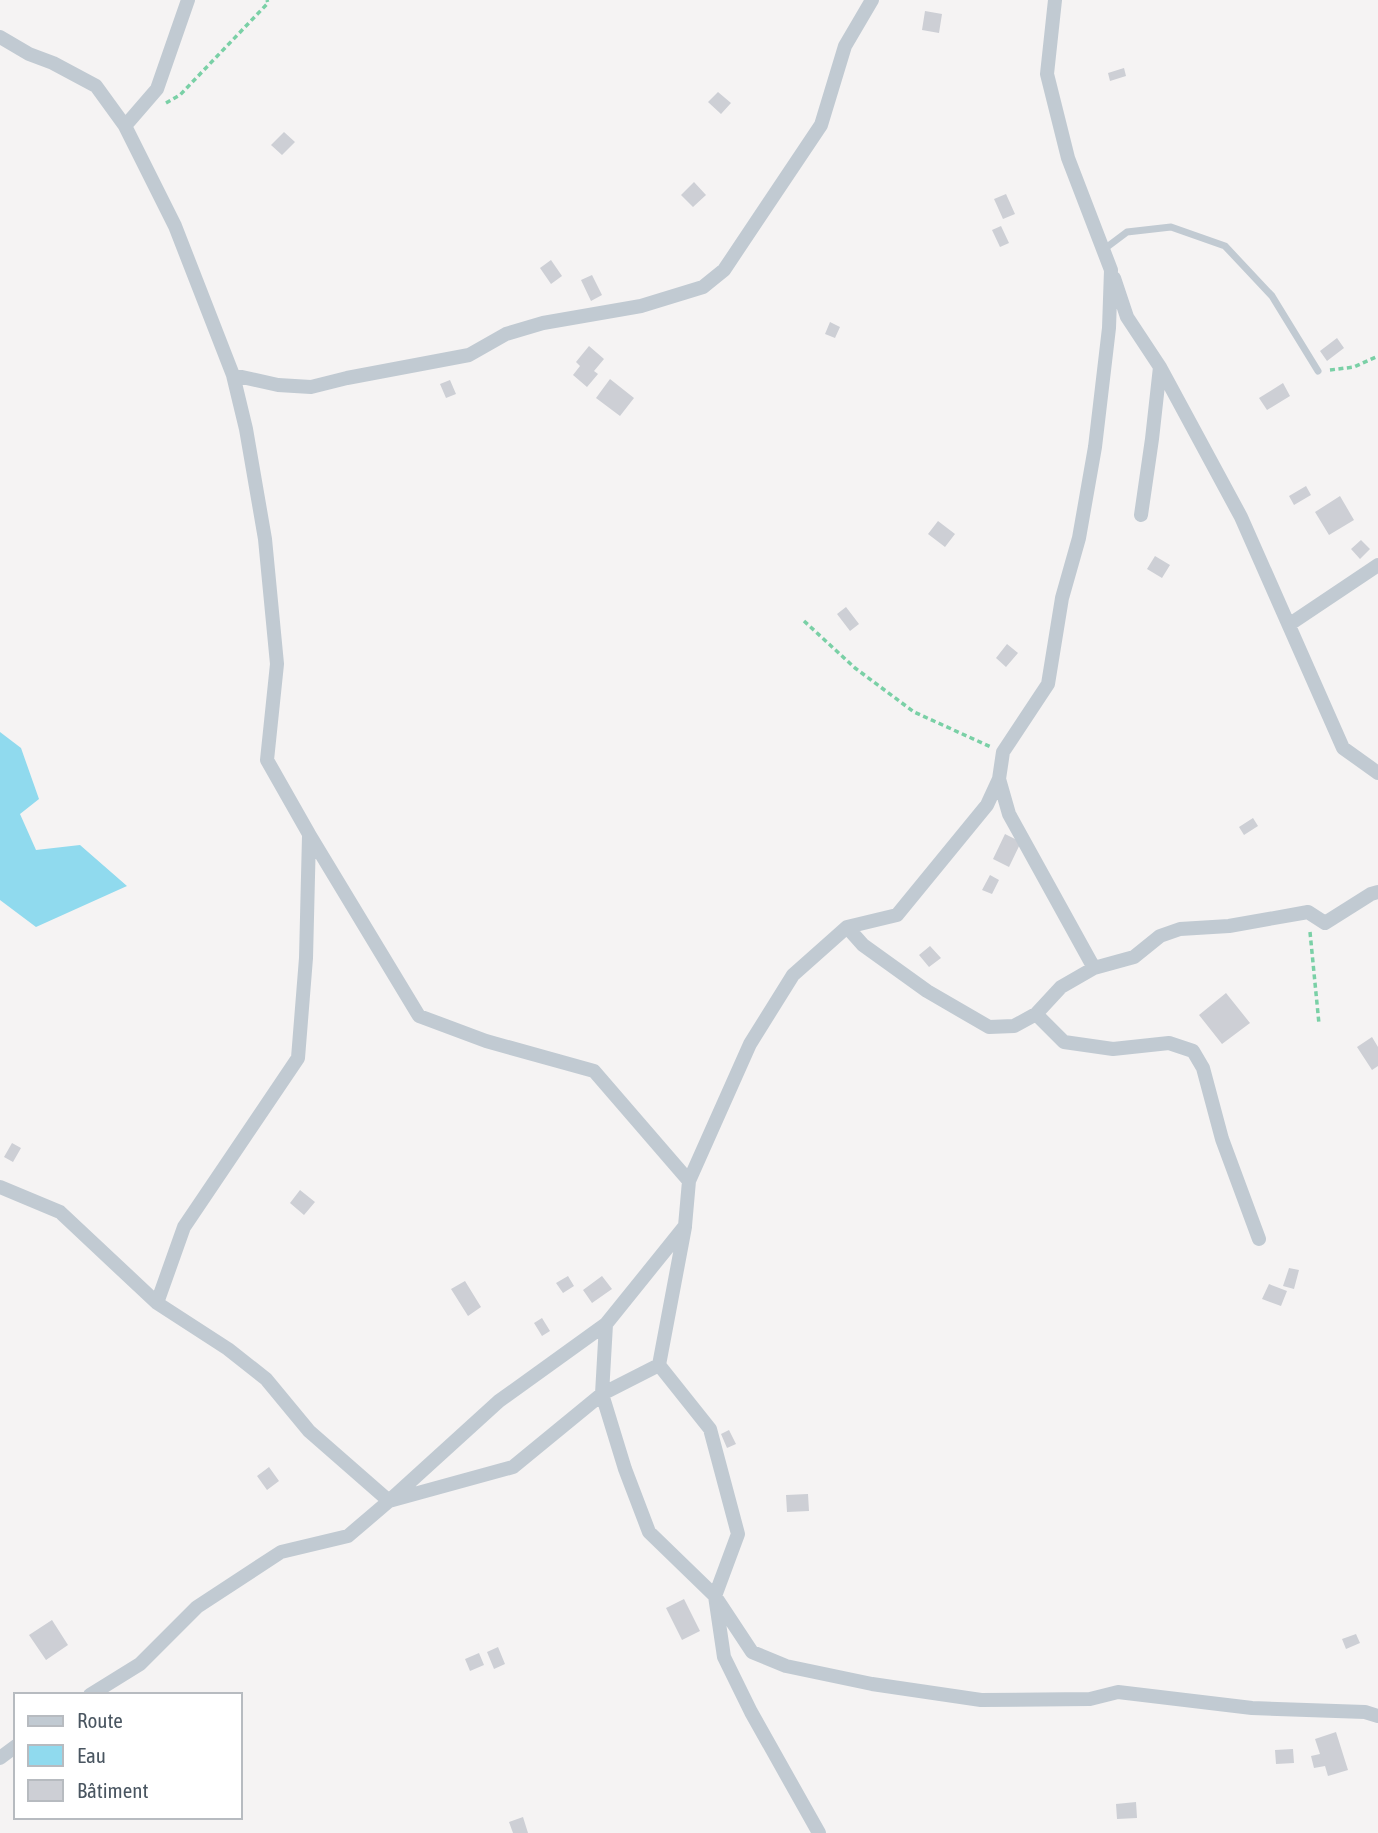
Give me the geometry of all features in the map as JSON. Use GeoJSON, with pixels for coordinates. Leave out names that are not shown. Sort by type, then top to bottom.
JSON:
{"type":"FeatureCollection","features":[{"type":"Feature","properties":{"kind":"street"},"geometry":{"type":"LineString","coordinates":[[125,126],[157,89],[188,0]]}},
{"type":"Feature","properties":{"kind":"street"},"geometry":{"type":"LineString","coordinates":[[233,375],[278,385],[311,387],[348,377],[469,355],[506,334],[543,323],[641,306],[703,287],[724,270],[821,125],[845,46],[872,0]]}},
{"type":"Feature","properties":{"kind":"street"},"geometry":{"type":"LineString","coordinates":[[1055,0],[1047,74],[1068,159],[1127,317],[1160,367],[1241,517],[1343,748],[1378,773]]}},
{"type":"Feature","properties":{"kind":"street"},"geometry":{"type":"LineString","coordinates":[[0,37],[96,86],[125,126],[175,226],[233,375],[246,429],[265,540],[277,664],[267,760],[309,834],[419,1016],[486,1041],[594,1071],[689,1181]]}},
{"type":"Feature","properties":{"kind":"street"},"geometry":{"type":"LineString","coordinates":[[819,1833],[751,1712],[724,1657],[715,1597],[738,1534],[710,1429],[659,1365],[685,1226],[689,1181],[758,1032],[793,975],[847,927],[897,915],[987,805],[999,779],[1003,752],[1048,684],[1062,598],[1079,538],[1095,447],[1109,327],[1111,270]]}},
{"type":"Feature","properties":{"kind":"street"},"geometry":{"type":"LineString","coordinates":[[1141,515],[1153,439],[1160,367]]}},
{"type":"Feature","properties":{"kind":"street"},"geometry":{"type":"LineString","coordinates":[[1290,624],[1378,565]]}},
{"type":"Feature","properties":{"kind":"street"},"geometry":{"type":"LineString","coordinates":[[999,779],[1009,814],[1094,968]]}},
{"type":"Feature","properties":{"kind":"street"},"geometry":{"type":"LineString","coordinates":[[158,1303],[184,1227],[298,1058],[306,958],[309,834]]}},
{"type":"Feature","properties":{"kind":"street"},"geometry":{"type":"LineString","coordinates":[[847,927],[863,945],[926,991],[989,1027],[1014,1026],[1036,1014],[1061,987],[1094,968],[1134,957],[1160,936],[1180,929],[1229,926],[1308,912],[1325,923],[1378,892]]}},
{"type":"Feature","properties":{"kind":"street"},"geometry":{"type":"LineString","coordinates":[[1036,1014],[1064,1042],[1113,1049],[1169,1043],[1193,1051],[1203,1068],[1222,1139],[1259,1239]]}},
{"type":"Feature","properties":{"kind":"street"},"geometry":{"type":"LineString","coordinates":[[0,1186],[60,1212],[158,1303],[228,1349],[265,1380],[309,1432],[389,1501]]}},
{"type":"Feature","properties":{"kind":"street"},"geometry":{"type":"LineString","coordinates":[[93,1693],[140,1664],[197,1607],[281,1552],[348,1536],[499,1401],[606,1324],[685,1226]]}},
{"type":"Feature","properties":{"kind":"street"},"geometry":{"type":"LineString","coordinates":[[606,1324],[602,1394],[625,1469],[649,1532],[715,1597],[752,1652],[786,1666],[872,1684],[981,1700],[1090,1699],[1118,1692],[1252,1708],[1365,1712],[1378,1716]]}},
{"type":"Feature","properties":{"kind":"street"},"geometry":{"type":"LineString","coordinates":[[389,1501],[513,1467],[602,1394],[659,1365]]}},
{"type":"Feature","properties":{"kind":"lane"},"geometry":{"type":"LineString","coordinates":[[1103,250],[1127,232],[1171,227],[1225,246],[1272,296],[1318,371]]}},
{"type":"Feature","properties":{"kind":"path"},"geometry":{"type":"LineString","coordinates":[[158,107],[180,95],[268,3],[267,0]]}},
{"type":"Feature","properties":{"kind":"path"},"geometry":{"type":"LineString","coordinates":[[1318,371],[1354,367],[1378,356]]}},
{"type":"Feature","properties":{"kind":"path"},"geometry":{"type":"LineString","coordinates":[[804,621],[855,668],[914,712],[1003,752]]}},
{"type":"Feature","properties":{"kind":"path"},"geometry":{"type":"LineString","coordinates":[[1308,912],[1319,1024]]}},
{"type":"Feature","properties":{"kind":"water"},"geometry":{"type":"Polygon","coordinates":[[[0,732],[21,748],[39,799],[20,814],[36,850],[80,845],[127,886],[36,927],[0,900],[0,732]]]}},
{"type":"Feature","properties":{"kind":"building"},"geometry":{"type":"Polygon","coordinates":[[[925,11],[942,14],[939,33],[922,30],[925,11]]]}},
{"type":"Feature","properties":{"kind":"building"},"geometry":{"type":"Polygon","coordinates":[[[1124,68],[1126,76],[1110,81],[1108,73],[1124,68]]]}},
{"type":"Feature","properties":{"kind":"building"},"geometry":{"type":"Polygon","coordinates":[[[718,92],[731,103],[721,114],[708,102],[718,92]]]}},
{"type":"Feature","properties":{"kind":"building"},"geometry":{"type":"Polygon","coordinates":[[[284,132],[295,142],[282,155],[271,145],[284,132]]]}},
{"type":"Feature","properties":{"kind":"building"},"geometry":{"type":"Polygon","coordinates":[[[694,182],[706,195],[693,207],[681,195],[694,182]]]}},
{"type":"Feature","properties":{"kind":"building"},"geometry":{"type":"Polygon","coordinates":[[[1006,194],[1015,214],[1003,219],[994,199],[1006,194]]]}},
{"type":"Feature","properties":{"kind":"building"},"geometry":{"type":"Polygon","coordinates":[[[1001,226],[1009,243],[1000,247],[992,230],[1001,226]]]}},
{"type":"Feature","properties":{"kind":"building"},"geometry":{"type":"Polygon","coordinates":[[[551,260],[562,276],[551,284],[540,268],[551,260]]]}},
{"type":"Feature","properties":{"kind":"building"},"geometry":{"type":"Polygon","coordinates":[[[592,275],[602,295],[591,301],[581,280],[592,275]]]}},
{"type":"Feature","properties":{"kind":"building"},"geometry":{"type":"Polygon","coordinates":[[[830,322],[840,327],[835,338],[825,334],[830,322]]]}},
{"type":"Feature","properties":{"kind":"building"},"geometry":{"type":"Polygon","coordinates":[[[1337,338],[1344,348],[1327,361],[1320,351],[1337,338]]]}},
{"type":"Feature","properties":{"kind":"building"},"geometry":{"type":"Polygon","coordinates":[[[589,346],[604,359],[594,371],[598,374],[587,387],[573,375],[580,366],[576,362],[589,346]]]}},
{"type":"Feature","properties":{"kind":"building"},"geometry":{"type":"Polygon","coordinates":[[[610,379],[634,398],[620,416],[596,398],[610,379]]]}},
{"type":"Feature","properties":{"kind":"building"},"geometry":{"type":"Polygon","coordinates":[[[450,380],[456,394],[446,398],[440,384],[450,380]]]}},
{"type":"Feature","properties":{"kind":"building"},"geometry":{"type":"Polygon","coordinates":[[[1283,383],[1290,396],[1267,410],[1259,398],[1283,383]]]}},
{"type":"Feature","properties":{"kind":"building"},"geometry":{"type":"Polygon","coordinates":[[[1306,486],[1311,495],[1294,505],[1289,496],[1306,486]]]}},
{"type":"Feature","properties":{"kind":"building"},"geometry":{"type":"Polygon","coordinates":[[[1340,496],[1354,520],[1329,535],[1315,512],[1340,496]]]}},
{"type":"Feature","properties":{"kind":"building"},"geometry":{"type":"Polygon","coordinates":[[[938,521],[955,534],[945,547],[928,534],[938,521]]]}},
{"type":"Feature","properties":{"kind":"building"},"geometry":{"type":"Polygon","coordinates":[[[1361,540],[1370,549],[1360,559],[1351,549],[1361,540]]]}},
{"type":"Feature","properties":{"kind":"building"},"geometry":{"type":"Polygon","coordinates":[[[1155,556],[1170,565],[1162,578],[1147,569],[1155,556]]]}},
{"type":"Feature","properties":{"kind":"building"},"geometry":{"type":"Polygon","coordinates":[[[846,607],[859,624],[850,631],[837,614],[846,607]]]}},
{"type":"Feature","properties":{"kind":"building"},"geometry":{"type":"Polygon","coordinates":[[[1007,644],[1018,653],[1006,667],[996,658],[1007,644]]]}},
{"type":"Feature","properties":{"kind":"building"},"geometry":{"type":"Polygon","coordinates":[[[1253,818],[1258,826],[1244,835],[1239,827],[1253,818]]]}},
{"type":"Feature","properties":{"kind":"building"},"geometry":{"type":"Polygon","coordinates":[[[1005,834],[1021,842],[1009,867],[993,859],[1005,834]]]}},
{"type":"Feature","properties":{"kind":"building"},"geometry":{"type":"Polygon","coordinates":[[[990,875],[999,880],[992,894],[982,890],[990,875]]]}},
{"type":"Feature","properties":{"kind":"building"},"geometry":{"type":"Polygon","coordinates":[[[930,946],[941,958],[929,967],[919,955],[930,946]]]}},
{"type":"Feature","properties":{"kind":"building"},"geometry":{"type":"Polygon","coordinates":[[[1226,993],[1250,1023],[1222,1044],[1199,1015],[1226,993]]]}},
{"type":"Feature","properties":{"kind":"building"},"geometry":{"type":"Polygon","coordinates":[[[1372,1037],[1378,1047],[1378,1066],[1372,1070],[1357,1047],[1372,1037]]]}},
{"type":"Feature","properties":{"kind":"building"},"geometry":{"type":"Polygon","coordinates":[[[12,1143],[21,1148],[13,1162],[4,1157],[12,1143]]]}},
{"type":"Feature","properties":{"kind":"building"},"geometry":{"type":"Polygon","coordinates":[[[300,1190],[315,1202],[304,1215],[290,1203],[300,1190]]]}},
{"type":"Feature","properties":{"kind":"building"},"geometry":{"type":"Polygon","coordinates":[[[1289,1268],[1299,1270],[1294,1289],[1283,1286],[1289,1268]]]}},
{"type":"Feature","properties":{"kind":"building"},"geometry":{"type":"Polygon","coordinates":[[[568,1276],[574,1286],[563,1293],[556,1283],[568,1276]]]}},
{"type":"Feature","properties":{"kind":"building"},"geometry":{"type":"Polygon","coordinates":[[[602,1276],[612,1289],[592,1303],[583,1290],[602,1276]]]}},
{"type":"Feature","properties":{"kind":"building"},"geometry":{"type":"Polygon","coordinates":[[[465,1281],[481,1307],[468,1316],[451,1289],[465,1281]]]}},
{"type":"Feature","properties":{"kind":"building"},"geometry":{"type":"Polygon","coordinates":[[[1269,1284],[1287,1291],[1281,1306],[1262,1299],[1269,1284]]]}},
{"type":"Feature","properties":{"kind":"building"},"geometry":{"type":"Polygon","coordinates":[[[542,1318],[550,1331],[542,1336],[534,1323],[542,1318]]]}},
{"type":"Feature","properties":{"kind":"building"},"geometry":{"type":"Polygon","coordinates":[[[729,1430],[736,1444],[727,1448],[721,1434],[729,1430]]]}},
{"type":"Feature","properties":{"kind":"building"},"geometry":{"type":"Polygon","coordinates":[[[269,1467],[279,1481],[267,1490],[257,1476],[269,1467]]]}},
{"type":"Feature","properties":{"kind":"building"},"geometry":{"type":"Polygon","coordinates":[[[808,1494],[809,1511],[787,1512],[786,1495],[808,1494]]]}},
{"type":"Feature","properties":{"kind":"building"},"geometry":{"type":"Polygon","coordinates":[[[684,1599],[700,1631],[682,1640],[666,1608],[684,1599]]]}},
{"type":"Feature","properties":{"kind":"building"},"geometry":{"type":"Polygon","coordinates":[[[52,1620],[68,1645],[46,1660],[29,1635],[52,1620]]]}},
{"type":"Feature","properties":{"kind":"building"},"geometry":{"type":"Polygon","coordinates":[[[1356,1634],[1360,1643],[1346,1649],[1342,1639],[1356,1634]]]}},
{"type":"Feature","properties":{"kind":"building"},"geometry":{"type":"Polygon","coordinates":[[[498,1647],[505,1664],[494,1669],[487,1652],[498,1647]]]}},
{"type":"Feature","properties":{"kind":"building"},"geometry":{"type":"Polygon","coordinates":[[[479,1653],[484,1665],[470,1671],[465,1659],[479,1653]]]}},
{"type":"Feature","properties":{"kind":"building"},"geometry":{"type":"Polygon","coordinates":[[[1336,1732],[1348,1770],[1328,1776],[1325,1766],[1314,1768],[1311,1756],[1320,1754],[1315,1739],[1336,1732]]]}},
{"type":"Feature","properties":{"kind":"building"},"geometry":{"type":"Polygon","coordinates":[[[1293,1749],[1294,1763],[1276,1764],[1275,1750],[1293,1749]]]}},
{"type":"Feature","properties":{"kind":"building"},"geometry":{"type":"Polygon","coordinates":[[[1136,1802],[1137,1818],[1117,1819],[1116,1804],[1136,1802]]]}},
{"type":"Feature","properties":{"kind":"building"},"geometry":{"type":"Polygon","coordinates":[[[523,1817],[528,1833],[513,1833],[509,1822],[523,1817]]]}}]}
